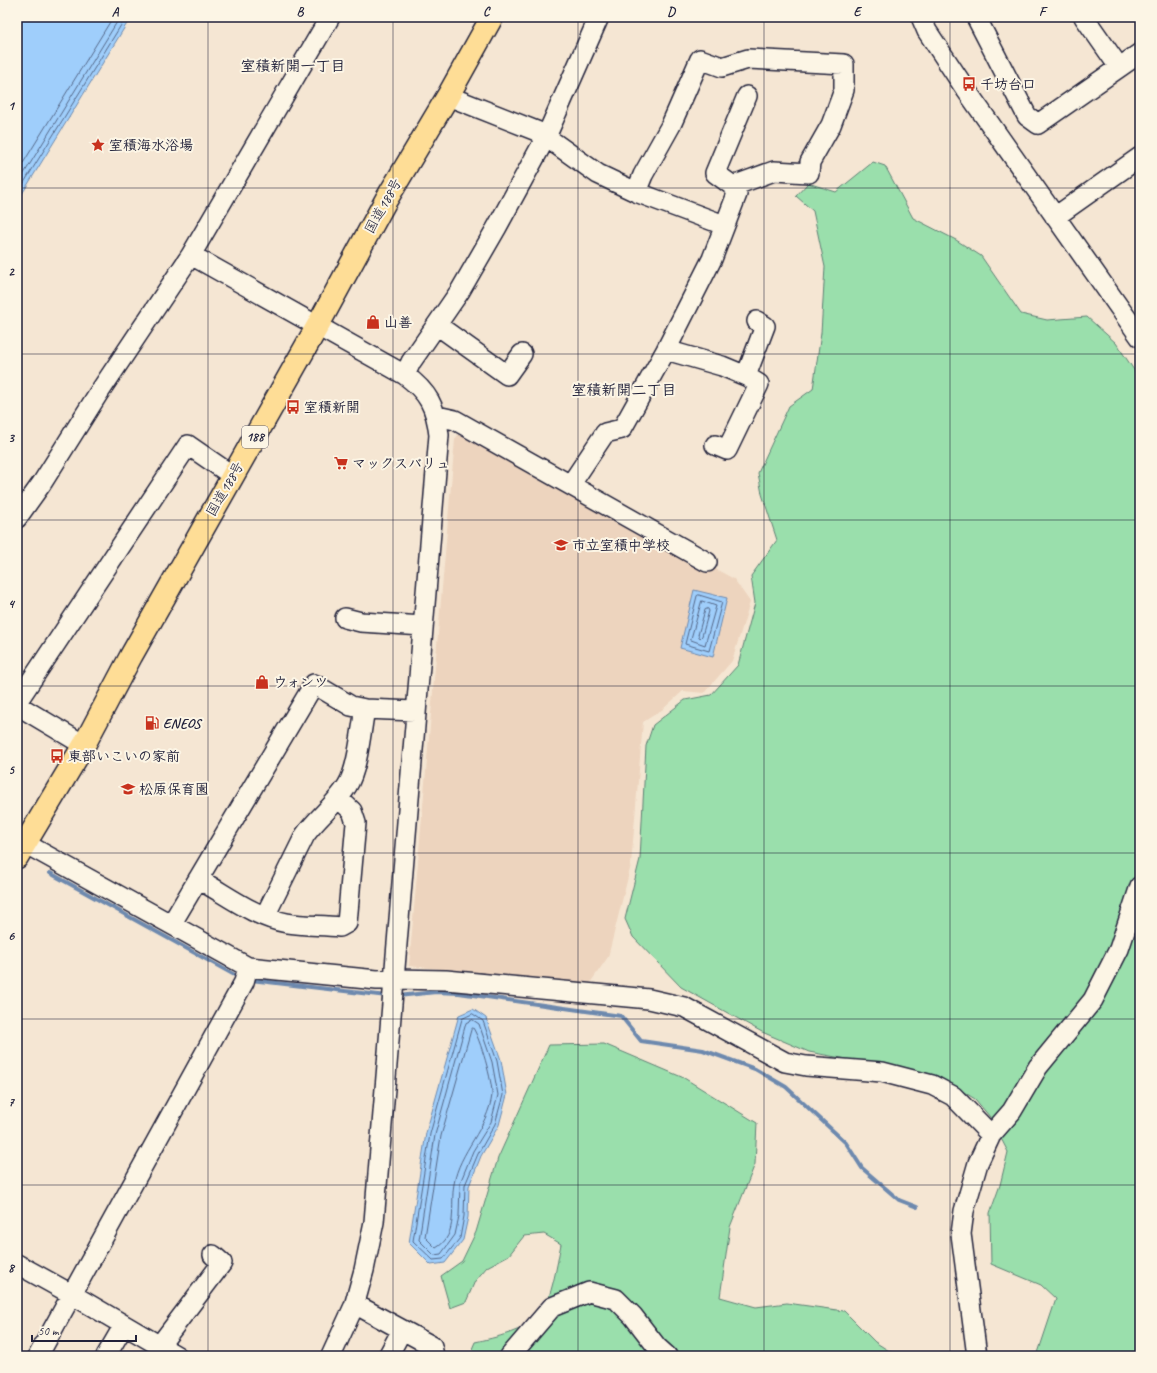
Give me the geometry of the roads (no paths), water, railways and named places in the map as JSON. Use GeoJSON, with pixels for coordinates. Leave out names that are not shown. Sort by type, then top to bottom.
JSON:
{"type":"FeatureCollection","features":[{"type":"Feature","properties":{"kind":"highway","name":"国道188号"},"geometry":{"type":"LineString","coordinates":[[19,846],[84,745],[131,656],[317,326],[386,200],[448,96],[492,17]]}},
{"type":"Feature","properties":{"kind":"street"},"geometry":{"type":"LineString","coordinates":[[17,518],[42,483],[98,394],[191,254],[330,17]]}},
{"type":"Feature","properties":{"kind":"street"},"geometry":{"type":"LineString","coordinates":[[405,375],[411,362],[460,292],[497,228],[546,136],[599,17]]}},
{"type":"Feature","properties":{"kind":"street"},"geometry":{"type":"LineString","coordinates":[[921,17],[927,31],[964,87],[1140,337]]}},
{"type":"Feature","properties":{"kind":"street"},"geometry":{"type":"LineString","coordinates":[[976,17],[1027,116],[1038,124],[1140,53]]}},
{"type":"Feature","properties":{"kind":"street"},"geometry":{"type":"LineString","coordinates":[[1084,17],[1120,67]]}},
{"type":"Feature","properties":{"kind":"street"},"geometry":{"type":"LineString","coordinates":[[636,192],[643,175],[671,125],[700,59],[722,67],[748,59],[844,64],[844,90],[831,125],[810,162],[809,173],[774,171],[733,186]]}},
{"type":"Feature","properties":{"kind":"street"},"geometry":{"type":"LineString","coordinates":[[448,96],[546,136],[598,174],[636,192],[724,225]]}},
{"type":"Feature","properties":{"kind":"street"},"geometry":{"type":"LineString","coordinates":[[571,484],[605,433],[622,429],[666,350],[712,259],[736,194],[733,186],[715,173],[747,96]]}},
{"type":"Feature","properties":{"kind":"street"},"geometry":{"type":"LineString","coordinates":[[1055,217],[1140,157]]}},
{"type":"Feature","properties":{"kind":"street"},"geometry":{"type":"LineString","coordinates":[[191,254],[405,375],[420,386],[437,416],[439,435],[415,711],[374,1222],[364,1270],[354,1306],[331,1356]]}},
{"type":"Feature","properties":{"kind":"street"},"geometry":{"type":"LineString","coordinates":[[746,376],[765,326],[757,321]]}},
{"type":"Feature","properties":{"kind":"street"},"geometry":{"type":"LineString","coordinates":[[437,325],[507,376],[522,354]]}},
{"type":"Feature","properties":{"kind":"street"},"geometry":{"type":"LineString","coordinates":[[666,350],[722,366],[746,376],[759,384],[727,450],[715,445]]}},
{"type":"Feature","properties":{"kind":"street"},"geometry":{"type":"LineString","coordinates":[[437,416],[455,420],[707,562]]}},
{"type":"Feature","properties":{"kind":"street"},"geometry":{"type":"LineString","coordinates":[[84,745],[17,704],[188,445],[233,476]]}},
{"type":"Feature","properties":{"kind":"street"},"geometry":{"type":"LineString","coordinates":[[345,618],[361,622],[423,626]]}},
{"type":"Feature","properties":{"kind":"street"},"geometry":{"type":"LineString","coordinates":[[172,923],[314,684],[351,706],[365,709],[415,711]]}},
{"type":"Feature","properties":{"kind":"street"},"geometry":{"type":"LineString","coordinates":[[265,916],[305,834],[314,822],[338,798],[353,776],[365,709]]}},
{"type":"Feature","properties":{"kind":"street"},"geometry":{"type":"LineString","coordinates":[[198,879],[253,912],[287,923],[340,927],[347,923],[356,823],[352,811],[338,798]]}},
{"type":"Feature","properties":{"kind":"street"},"geometry":{"type":"LineString","coordinates":[[19,846],[172,923],[248,967],[377,980],[446,980],[650,999],[684,1007],[784,1062],[806,1066],[882,1072],[932,1085],[953,1096],[991,1135]]}},
{"type":"Feature","properties":{"kind":"street"},"geometry":{"type":"LineString","coordinates":[[977,1356],[960,1234],[964,1211],[978,1163],[991,1135],[1012,1111],[1038,1067],[1093,1000],[1119,949],[1140,886]]}},
{"type":"Feature","properties":{"kind":"street"},"geometry":{"type":"LineString","coordinates":[[38,1356],[73,1295],[244,982],[248,967]]}},
{"type":"Feature","properties":{"kind":"street"},"geometry":{"type":"LineString","coordinates":[[160,1345],[222,1263],[213,1255]]}},
{"type":"Feature","properties":{"kind":"street"},"geometry":{"type":"LineString","coordinates":[[17,1264],[160,1345],[176,1356]]}},
{"type":"Feature","properties":{"kind":"street"},"geometry":{"type":"LineString","coordinates":[[510,1356],[552,1307],[589,1292],[616,1298],[667,1356]]}},
{"type":"Feature","properties":{"kind":"street"},"geometry":{"type":"LineString","coordinates":[[354,1306],[364,1309],[432,1346],[434,1356]]}},
{"type":"Feature","properties":{"kind":"street"},"geometry":{"type":"LineString","coordinates":[[106,1356],[124,1325]]}},
{"type":"Feature","properties":{"kind":"street"},"geometry":{"type":"LineString","coordinates":[[388,1356],[402,1330]]}},
{"type":"Feature","properties":{"kind":"water"},"geometry":{"type":"Polygon","coordinates":[[[17,17],[131,17],[17,202],[17,17]]]}},
{"type":"Feature","properties":{"kind":"water"},"geometry":{"type":"Polygon","coordinates":[[[694,590],[727,598],[713,657],[680,648],[694,590]]]}},
{"type":"Feature","properties":{"kind":"water"},"geometry":{"type":"Polygon","coordinates":[[[473,1009],[486,1018],[501,1060],[507,1095],[499,1125],[481,1156],[469,1186],[468,1217],[463,1240],[445,1263],[431,1265],[409,1243],[426,1133],[459,1015],[473,1009]]]}},
{"type":"Feature","properties":{"kind":"waterway"},"geometry":{"type":"LineString","coordinates":[[50,873],[240,978]]}},
{"type":"Feature","properties":{"kind":"waterway"},"geometry":{"type":"LineString","coordinates":[[251,980],[387,996]]}},
{"type":"Feature","properties":{"kind":"waterway"},"geometry":{"type":"LineString","coordinates":[[398,996],[436,992],[459,993],[621,1016],[641,1041],[703,1050],[755,1069],[786,1087],[846,1143],[862,1168],[899,1200],[917,1207]]}},
{"type":"Feature","properties":{"kind":"place","name":"千坊台口"},"geometry":{"type":"Point","coordinates":[969,84]}},
{"type":"Feature","properties":{"kind":"place","name":"室積海水浴場"},"geometry":{"type":"Point","coordinates":[98,145]}},
{"type":"Feature","properties":{"kind":"place","name":"山善"},"geometry":{"type":"Point","coordinates":[373,322]}},
{"type":"Feature","properties":{"kind":"place","name":"室積新開"},"geometry":{"type":"Point","coordinates":[293,407]}},
{"type":"Feature","properties":{"kind":"place","name":"マックスバリュ"},"geometry":{"type":"Point","coordinates":[341,463]}},
{"type":"Feature","properties":{"kind":"place","name":"市立室積中学校"},"geometry":{"type":"Point","coordinates":[561,545]}},
{"type":"Feature","properties":{"kind":"place","name":"ウォンツ"},"geometry":{"type":"Point","coordinates":[262,682]}},
{"type":"Feature","properties":{"kind":"place","name":"ENEOS"},"geometry":{"type":"Point","coordinates":[152,723]}},
{"type":"Feature","properties":{"kind":"place","name":"東部いこいの家前"},"geometry":{"type":"Point","coordinates":[57,756]}},
{"type":"Feature","properties":{"kind":"place","name":"松原保育園"},"geometry":{"type":"Point","coordinates":[128,789]}},
{"type":"Feature","properties":{"kind":"district","name":"室積新開一丁目"},"geometry":{"type":"Point","coordinates":[293,66]}},
{"type":"Feature","properties":{"kind":"district","name":"室積新開二丁目"},"geometry":{"type":"Point","coordinates":[624,390]}}]}
